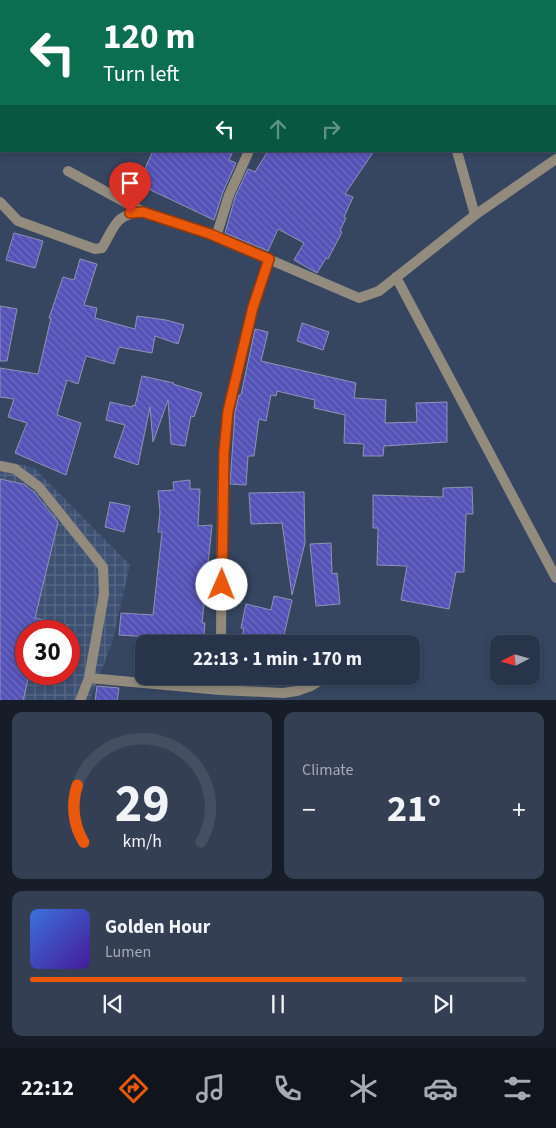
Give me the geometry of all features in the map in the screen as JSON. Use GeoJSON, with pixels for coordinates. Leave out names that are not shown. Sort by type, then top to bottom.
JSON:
{"type":"FeatureCollection","features":[{"type":"Feature","properties":{"kind":"street"},"geometry":{"type":"LineString","coordinates":[[216,237],[229,195],[249,152]]}},
{"type":"Feature","properties":{"kind":"street"},"geometry":{"type":"LineString","coordinates":[[457,152],[474,215]]}},
{"type":"Feature","properties":{"kind":"street"},"geometry":{"type":"LineString","coordinates":[[68,170],[143,212],[216,237],[359,298],[380,291],[474,215],[556,159]]}},
{"type":"Feature","properties":{"kind":"street"},"geometry":{"type":"LineString","coordinates":[[0,202],[18,221],[95,249],[102,248],[118,219],[130,213],[143,212]]}},
{"type":"Feature","properties":{"kind":"street"},"geometry":{"type":"LineString","coordinates":[[221,635],[224,452],[228,411],[253,307],[269,259]]}},
{"type":"Feature","properties":{"kind":"street"},"geometry":{"type":"LineString","coordinates":[[396,278],[556,578]]}},
{"type":"Feature","properties":{"kind":"street"},"geometry":{"type":"LineString","coordinates":[[0,466],[15,470],[39,487],[103,567],[104,594],[89,678],[80,700]]}},
{"type":"Feature","properties":{"kind":"street"},"geometry":{"type":"LineString","coordinates":[[89,678],[220,690],[283,693],[304,689],[311,685]]}},
{"type":"Feature","properties":{"kind":"street"},"geometry":{"type":"LineString","coordinates":[[220,685],[220,690]]}},
{"type":"Feature","properties":{"kind":"shaded area"},"geometry":{"type":"Polygon","coordinates":[[[0,460],[34,468],[130,565],[112,643],[90,700],[0,700],[0,460]]]}},
{"type":"Feature","properties":{"kind":"building"},"geometry":{"type":"Polygon","coordinates":[[[153,152],[233,152],[229,160],[236,163],[223,192],[214,220],[138,184],[153,152]]]}},
{"type":"Feature","properties":{"kind":"building"},"geometry":{"type":"Polygon","coordinates":[[[267,152],[373,152],[345,194],[353,197],[344,217],[346,218],[340,231],[342,232],[328,259],[326,258],[317,273],[294,260],[304,243],[278,229],[268,251],[225,233],[235,197],[248,169],[255,172],[267,152]]]}},
{"type":"Feature","properties":{"kind":"building"},"geometry":{"type":"Polygon","coordinates":[[[14,233],[43,241],[35,268],[6,260],[14,233]]]}},
{"type":"Feature","properties":{"kind":"building"},"geometry":{"type":"Polygon","coordinates":[[[80,259],[97,264],[84,305],[97,308],[95,318],[135,329],[137,316],[166,320],[184,325],[178,344],[155,336],[152,353],[119,347],[114,364],[86,356],[78,384],[67,380],[57,415],[81,423],[66,475],[15,453],[27,423],[8,417],[14,399],[0,397],[0,368],[38,374],[51,318],[49,318],[63,277],[74,280],[80,259]]]}},
{"type":"Feature","properties":{"kind":"building"},"geometry":{"type":"Polygon","coordinates":[[[0,306],[17,309],[7,361],[0,361],[0,306]]]}},
{"type":"Feature","properties":{"kind":"building"},"geometry":{"type":"Polygon","coordinates":[[[302,323],[329,332],[323,350],[297,341],[302,323]]]}},
{"type":"Feature","properties":{"kind":"building"},"geometry":{"type":"Polygon","coordinates":[[[255,329],[268,332],[261,361],[356,383],[354,398],[386,400],[385,423],[417,422],[416,403],[447,402],[447,442],[384,446],[383,456],[363,456],[364,444],[344,443],[345,415],[314,408],[315,400],[277,391],[276,396],[271,395],[266,421],[259,419],[254,456],[248,456],[246,485],[230,484],[235,412],[239,395],[241,395],[255,329]]]}},
{"type":"Feature","properties":{"kind":"building"},"geometry":{"type":"Polygon","coordinates":[[[142,376],[174,383],[202,393],[194,417],[191,416],[185,446],[171,444],[168,400],[153,442],[150,407],[138,465],[114,457],[125,425],[106,420],[110,402],[135,406],[142,376]]]}},
{"type":"Feature","properties":{"kind":"building"},"geometry":{"type":"Polygon","coordinates":[[[0,479],[23,484],[34,492],[58,522],[35,618],[44,620],[15,620],[15,685],[27,685],[23,700],[0,700],[0,479]]]}},
{"type":"Feature","properties":{"kind":"building"},"geometry":{"type":"Polygon","coordinates":[[[190,480],[190,489],[200,489],[198,526],[212,525],[202,623],[205,623],[204,635],[119,635],[121,613],[153,615],[162,532],[158,532],[160,512],[158,491],[174,490],[173,482],[190,480]]]}},
{"type":"Feature","properties":{"kind":"building"},"geometry":{"type":"Polygon","coordinates":[[[472,487],[473,514],[466,514],[464,572],[456,572],[449,609],[401,600],[407,566],[377,565],[378,528],[373,528],[373,495],[443,497],[443,488],[472,487]]]}},
{"type":"Feature","properties":{"kind":"building"},"geometry":{"type":"Polygon","coordinates":[[[304,492],[305,543],[292,595],[282,523],[251,524],[249,493],[304,492]]]}},
{"type":"Feature","properties":{"kind":"building"},"geometry":{"type":"Polygon","coordinates":[[[110,502],[130,506],[124,532],[105,527],[110,502]]]}},
{"type":"Feature","properties":{"kind":"building"},"geometry":{"type":"Polygon","coordinates":[[[331,543],[332,574],[337,573],[340,604],[316,606],[310,544],[331,543]]]}},
{"type":"Feature","properties":{"kind":"building"},"geometry":{"type":"Polygon","coordinates":[[[274,596],[292,600],[284,635],[242,635],[244,629],[241,628],[246,604],[271,610],[274,596]]]}},
{"type":"Feature","properties":{"kind":"building"},"geometry":{"type":"Polygon","coordinates":[[[97,686],[119,688],[117,700],[95,700],[97,686]]]}},
{"type":"Feature","properties":{"kind":"route"},"geometry":{"type":"LineString","coordinates":[[130,213],[143,212],[210,234],[269,259],[253,307],[240,368],[228,411],[222,502],[222,585]]}}]}
